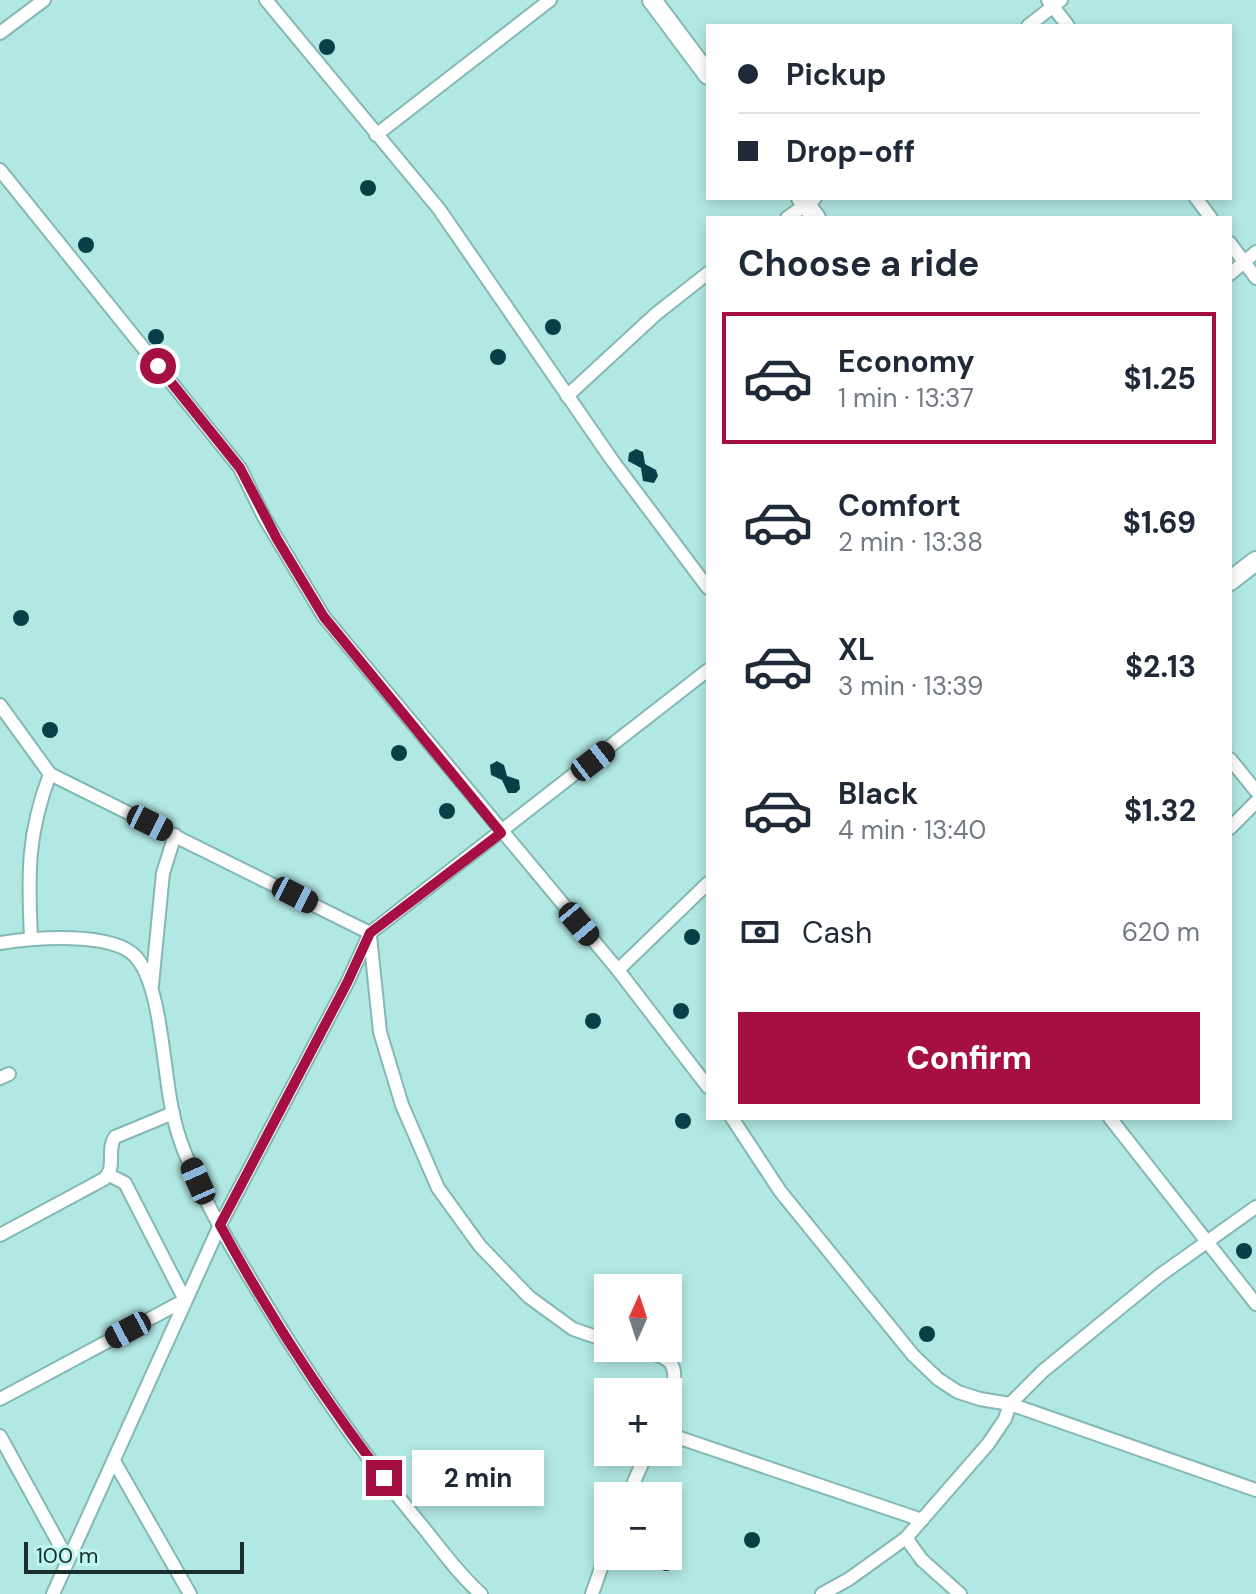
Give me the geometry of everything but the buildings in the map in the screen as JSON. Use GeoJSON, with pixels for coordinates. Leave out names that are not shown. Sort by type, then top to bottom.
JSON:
{"type":"FeatureCollection","features":[{"type":"Feature","properties":{"kind":"street"},"geometry":{"type":"LineString","coordinates":[[0,33],[44,0]]}},
{"type":"Feature","properties":{"kind":"street"},"geometry":{"type":"LineString","coordinates":[[266,0],[439,209],[567,396],[706,585]]}},
{"type":"Feature","properties":{"kind":"street"},"geometry":{"type":"LineString","coordinates":[[376,135],[550,0]]}},
{"type":"Feature","properties":{"kind":"street"},"geometry":{"type":"LineString","coordinates":[[652,0],[706,72]]}},
{"type":"Feature","properties":{"kind":"street"},"geometry":{"type":"LineString","coordinates":[[1030,24],[1054,2],[1067,24]]}},
{"type":"Feature","properties":{"kind":"street"},"geometry":{"type":"LineString","coordinates":[[0,170],[240,468],[277,539],[324,617],[618,970],[706,1084]]}},
{"type":"Feature","properties":{"kind":"street"},"geometry":{"type":"LineString","coordinates":[[791,216],[810,205]]}},
{"type":"Feature","properties":{"kind":"street"},"geometry":{"type":"LineString","coordinates":[[1232,246],[1256,278]]}},
{"type":"Feature","properties":{"kind":"street"},"geometry":{"type":"LineString","coordinates":[[1232,273],[1256,252]]}},
{"type":"Feature","properties":{"kind":"street"},"geometry":{"type":"LineString","coordinates":[[567,396],[656,314],[706,275]]}},
{"type":"Feature","properties":{"kind":"street"},"geometry":{"type":"LineString","coordinates":[[1232,579],[1256,561]]}},
{"type":"Feature","properties":{"kind":"street"},"geometry":{"type":"LineString","coordinates":[[53,1594],[220,1225],[370,933],[706,672]]}},
{"type":"Feature","properties":{"kind":"street"},"geometry":{"type":"LineString","coordinates":[[0,705],[50,774],[370,933]]}},
{"type":"Feature","properties":{"kind":"street"},"geometry":{"type":"LineString","coordinates":[[1232,761],[1256,791]]}},
{"type":"Feature","properties":{"kind":"street"},"geometry":{"type":"LineString","coordinates":[[31,938],[28,870],[31,837],[50,774]]}},
{"type":"Feature","properties":{"kind":"street"},"geometry":{"type":"LineString","coordinates":[[1232,826],[1256,802]]}},
{"type":"Feature","properties":{"kind":"street"},"geometry":{"type":"LineString","coordinates":[[175,835],[161,886],[152,987],[173,1113],[184,1150],[210,1209],[333,1412],[401,1501],[481,1594]]}},
{"type":"Feature","properties":{"kind":"street"},"geometry":{"type":"LineString","coordinates":[[618,970],[706,885]]}},
{"type":"Feature","properties":{"kind":"street"},"geometry":{"type":"LineString","coordinates":[[370,933],[373,988],[380,1032],[402,1105],[438,1188],[480,1246],[529,1297],[573,1329],[594,1336]]}},
{"type":"Feature","properties":{"kind":"street"},"geometry":{"type":"LineString","coordinates":[[0,943],[31,938],[89,940],[127,950],[136,957],[152,987]]}},
{"type":"Feature","properties":{"kind":"street"},"geometry":{"type":"LineString","coordinates":[[109,1175],[110,1147],[115,1137],[173,1113]]}},
{"type":"Feature","properties":{"kind":"street"},"geometry":{"type":"LineString","coordinates":[[1112,1120],[1256,1304]]}},
{"type":"Feature","properties":{"kind":"street"},"geometry":{"type":"LineString","coordinates":[[739,1121],[780,1191],[913,1355],[938,1379],[958,1392],[1010,1404],[1256,1490]]}},
{"type":"Feature","properties":{"kind":"street"},"geometry":{"type":"LineString","coordinates":[[109,1175],[125,1183],[185,1300]]}},
{"type":"Feature","properties":{"kind":"street"},"geometry":{"type":"LineString","coordinates":[[0,1235],[109,1175]]}},
{"type":"Feature","properties":{"kind":"street"},"geometry":{"type":"LineString","coordinates":[[822,1594],[849,1579],[906,1538],[988,1444],[1005,1419],[1010,1404],[1097,1325],[1256,1207]]}},
{"type":"Feature","properties":{"kind":"street"},"geometry":{"type":"LineString","coordinates":[[0,1399],[185,1300]]}},
{"type":"Feature","properties":{"kind":"street"},"geometry":{"type":"LineString","coordinates":[[0,1436],[68,1560]]}},
{"type":"Feature","properties":{"kind":"street"},"geometry":{"type":"LineString","coordinates":[[682,1439],[922,1520]]}},
{"type":"Feature","properties":{"kind":"street"},"geometry":{"type":"LineString","coordinates":[[114,1461],[190,1594]]}},
{"type":"Feature","properties":{"kind":"street"},"geometry":{"type":"LineString","coordinates":[[906,1538],[922,1560],[960,1594]]}},
{"type":"Feature","properties":{"kind":"street"},"geometry":{"type":"LineString","coordinates":[[592,1594],[600,1570]]}},
{"type":"Feature","properties":{"kind":"route"},"geometry":{"type":"LineString","coordinates":[[158,366],[240,468],[264,517],[324,617],[501,833],[370,933],[261,1151],[220,1225],[333,1412],[384,1478]]}}]}
